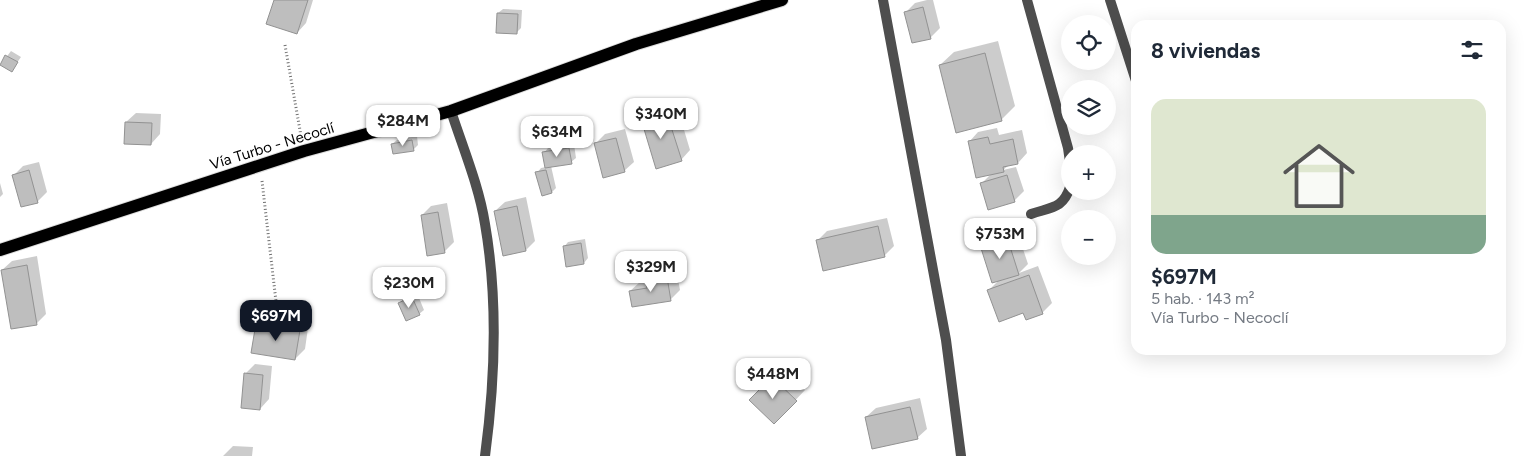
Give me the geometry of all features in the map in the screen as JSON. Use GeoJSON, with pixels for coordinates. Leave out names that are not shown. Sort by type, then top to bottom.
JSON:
{"type":"FeatureCollection","features":[{"type":"Feature","properties":{"kind":"main road","name":"Vía Turbo - Necoclí"},"geometry":{"type":"LineString","coordinates":[[0,250],[304,151],[451,111],[636,44],[782,0]]}},
{"type":"Feature","properties":{"kind":"street"},"geometry":{"type":"LineString","coordinates":[[883,0],[946,340],[961,456]]}},
{"type":"Feature","properties":{"kind":"street"},"geometry":{"type":"LineString","coordinates":[[1026,0],[1067,145]]}},
{"type":"Feature","properties":{"kind":"street"},"geometry":{"type":"LineString","coordinates":[[1110,0],[1131,65]]}},
{"type":"Feature","properties":{"kind":"street"},"geometry":{"type":"LineString","coordinates":[[451,111],[480,203],[485,224],[489,259],[494,359],[485,456]]}},
{"type":"Feature","properties":{"kind":"street"},"geometry":{"type":"LineString","coordinates":[[1031,214],[1062,204],[1065,200]]}},
{"type":"Feature","properties":{"kind":"path"},"geometry":{"type":"LineString","coordinates":[[285,45],[304,151]]}},
{"type":"Feature","properties":{"kind":"path"},"geometry":{"type":"LineString","coordinates":[[260,165],[277,310]]}},
{"type":"Feature","properties":{"kind":"building"},"geometry":{"type":"Polygon","coordinates":[[[274,0],[308,0],[297,34],[266,24],[274,0]]]}},
{"type":"Feature","properties":{"kind":"building"},"geometry":{"type":"Polygon","coordinates":[[[923,7],[931,39],[912,43],[904,12],[923,7]]]}},
{"type":"Feature","properties":{"kind":"building"},"geometry":{"type":"Polygon","coordinates":[[[497,13],[518,14],[517,34],[496,33],[497,13]]]}},
{"type":"Feature","properties":{"kind":"building"},"geometry":{"type":"Polygon","coordinates":[[[985,53],[1002,121],[956,133],[939,65],[985,53]]]}},
{"type":"Feature","properties":{"kind":"building"},"geometry":{"type":"Polygon","coordinates":[[[5,55],[18,62],[12,72],[0,65],[5,55]]]}},
{"type":"Feature","properties":{"kind":"building"},"geometry":{"type":"Polygon","coordinates":[[[666,111],[682,161],[656,169],[641,119],[666,111]]]}},
{"type":"Feature","properties":{"kind":"building"},"geometry":{"type":"Polygon","coordinates":[[[125,122],[152,123],[151,145],[124,144],[125,122]]]}},
{"type":"Feature","properties":{"kind":"building"},"geometry":{"type":"Polygon","coordinates":[[[988,137],[990,144],[1013,139],[1018,164],[1003,167],[1004,172],[976,178],[968,141],[988,137]]]}},
{"type":"Feature","properties":{"kind":"building"},"geometry":{"type":"Polygon","coordinates":[[[616,138],[625,172],[603,178],[594,143],[616,138]]]}},
{"type":"Feature","properties":{"kind":"building"},"geometry":{"type":"Polygon","coordinates":[[[412,140],[414,151],[393,154],[391,144],[412,140]]]}},
{"type":"Feature","properties":{"kind":"building"},"geometry":{"type":"Polygon","coordinates":[[[569,148],[572,164],[545,168],[542,152],[569,148]]]}},
{"type":"Feature","properties":{"kind":"building"},"geometry":{"type":"Polygon","coordinates":[[[29,170],[38,203],[21,207],[12,175],[29,170]]]}},
{"type":"Feature","properties":{"kind":"building"},"geometry":{"type":"Polygon","coordinates":[[[546,170],[552,193],[542,196],[535,172],[546,170]]]}},
{"type":"Feature","properties":{"kind":"building"},"geometry":{"type":"Polygon","coordinates":[[[1007,175],[1015,202],[988,210],[980,183],[1007,175]]]}},
{"type":"Feature","properties":{"kind":"building"},"geometry":{"type":"Polygon","coordinates":[[[517,206],[526,251],[503,256],[494,211],[517,206]]]}},
{"type":"Feature","properties":{"kind":"building"},"geometry":{"type":"Polygon","coordinates":[[[438,212],[445,253],[427,256],[421,215],[438,212]]]}},
{"type":"Feature","properties":{"kind":"building"},"geometry":{"type":"Polygon","coordinates":[[[878,226],[885,257],[823,271],[816,240],[878,226]]]}},
{"type":"Feature","properties":{"kind":"building"},"geometry":{"type":"Polygon","coordinates":[[[1007,237],[1019,275],[992,283],[980,245],[1007,237]]]}},
{"type":"Feature","properties":{"kind":"building"},"geometry":{"type":"Polygon","coordinates":[[[581,243],[584,264],[566,267],[563,246],[581,243]]]}},
{"type":"Feature","properties":{"kind":"building"},"geometry":{"type":"Polygon","coordinates":[[[27,265],[37,325],[11,329],[1,270],[27,265]]]}},
{"type":"Feature","properties":{"kind":"building"},"geometry":{"type":"Polygon","coordinates":[[[1029,275],[1043,314],[1026,320],[1023,313],[999,322],[987,290],[1029,275]]]}},
{"type":"Feature","properties":{"kind":"building"},"geometry":{"type":"Polygon","coordinates":[[[667,277],[671,301],[632,307],[629,291],[647,288],[645,281],[667,277]]]}},
{"type":"Feature","properties":{"kind":"building"},"geometry":{"type":"Polygon","coordinates":[[[412,297],[420,315],[406,321],[398,303],[412,297]]]}},
{"type":"Feature","properties":{"kind":"building"},"geometry":{"type":"Polygon","coordinates":[[[256,323],[300,330],[295,360],[251,353],[256,323]]]}},
{"type":"Feature","properties":{"kind":"building"},"geometry":{"type":"Polygon","coordinates":[[[244,373],[263,375],[260,410],[241,408],[244,373]]]}},
{"type":"Feature","properties":{"kind":"building"},"geometry":{"type":"Polygon","coordinates":[[[772,377],[797,401],[774,424],[749,400],[772,377]]]}},
{"type":"Feature","properties":{"kind":"building"},"geometry":{"type":"Polygon","coordinates":[[[910,407],[918,439],[872,449],[865,417],[910,407]]]}}]}
